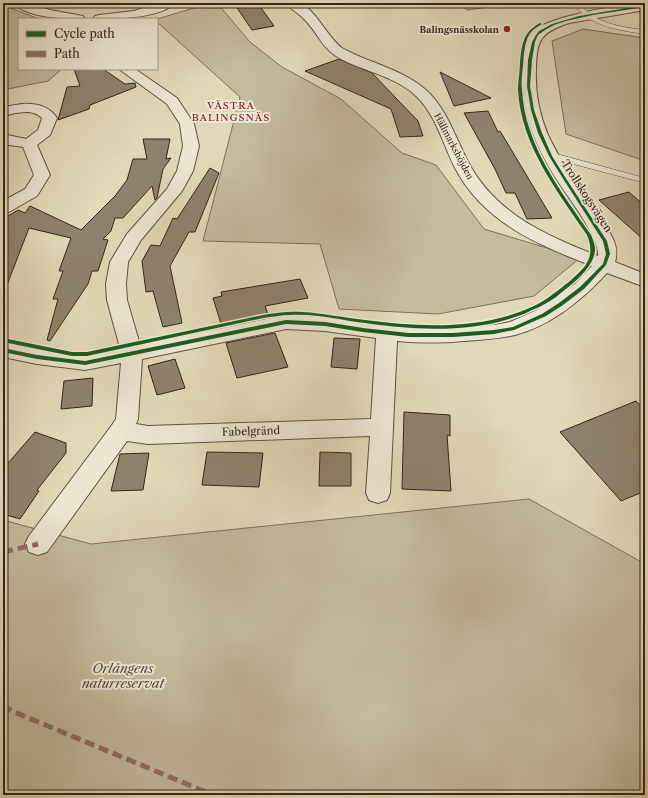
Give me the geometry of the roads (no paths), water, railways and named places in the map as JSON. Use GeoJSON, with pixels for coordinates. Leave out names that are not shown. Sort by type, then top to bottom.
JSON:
{"type":"FeatureCollection","features":[{"type":"Feature","properties":{"kind":"street"},"geometry":{"type":"LineString","coordinates":[[20,3],[34,10],[50,15],[72,18]]}},
{"type":"Feature","properties":{"kind":"street"},"geometry":{"type":"LineString","coordinates":[[109,18],[129,16],[153,10],[168,3]]}},
{"type":"Feature","properties":{"kind":"street","name":"Hällmarkshöjden"},"geometry":{"type":"LineString","coordinates":[[292,3],[310,18],[326,42],[336,50],[355,61],[400,79],[420,93],[441,121],[464,169],[482,196],[501,214],[526,230],[645,281]]}},
{"type":"Feature","properties":{"kind":"street","name":"Trollskogsvägen"},"geometry":{"type":"LineString","coordinates":[[605,264],[608,254],[605,240],[557,169],[536,126],[531,109],[529,68],[533,41],[540,32],[551,25],[645,6]]}},
{"type":"Feature","properties":{"kind":"street"},"geometry":{"type":"LineString","coordinates":[[38,544],[121,431],[127,419],[132,354],[117,300],[116,284],[119,262],[133,238],[174,191],[184,171],[191,146],[187,124],[172,101],[127,70]]}},
{"type":"Feature","properties":{"kind":"street"},"geometry":{"type":"LineString","coordinates":[[3,112],[10,109],[38,109],[47,112],[50,118],[45,132],[29,144],[3,139]]}},
{"type":"Feature","properties":{"kind":"street"},"geometry":{"type":"LineString","coordinates":[[3,208],[31,192],[42,175],[29,144]]}},
{"type":"Feature","properties":{"kind":"street"},"geometry":{"type":"LineString","coordinates":[[3,350],[75,363],[85,363],[286,322],[325,324],[387,333],[429,335],[494,332],[514,328],[544,315],[582,288],[605,264]]}},
{"type":"Feature","properties":{"kind":"street"},"geometry":{"type":"LineString","coordinates":[[378,493],[387,333]]}},
{"type":"Feature","properties":{"kind":"street","name":"Fabelgränd"},"geometry":{"type":"LineString","coordinates":[[121,431],[148,434],[381,427]]}},
{"type":"Feature","properties":{"kind":"lane"},"geometry":{"type":"LineString","coordinates":[[576,3],[579,8],[590,16],[612,27],[645,32]]}},
{"type":"Feature","properties":{"kind":"lane"},"geometry":{"type":"LineString","coordinates":[[550,155],[645,181]]}},
{"type":"Feature","properties":{"kind":"place","name":"Balingsnässkolan"},"geometry":{"type":"Point","coordinates":[507,29]}},
{"type":"Feature","properties":{"kind":"district","name":"VÄSTRA BALINGSNÄS"},"geometry":{"type":"Point","coordinates":[231,110]}},
{"type":"Feature","properties":{"kind":"park label","name":"Orlångens naturreservat"},"geometry":{"type":"Point","coordinates":[123,676]}}]}
